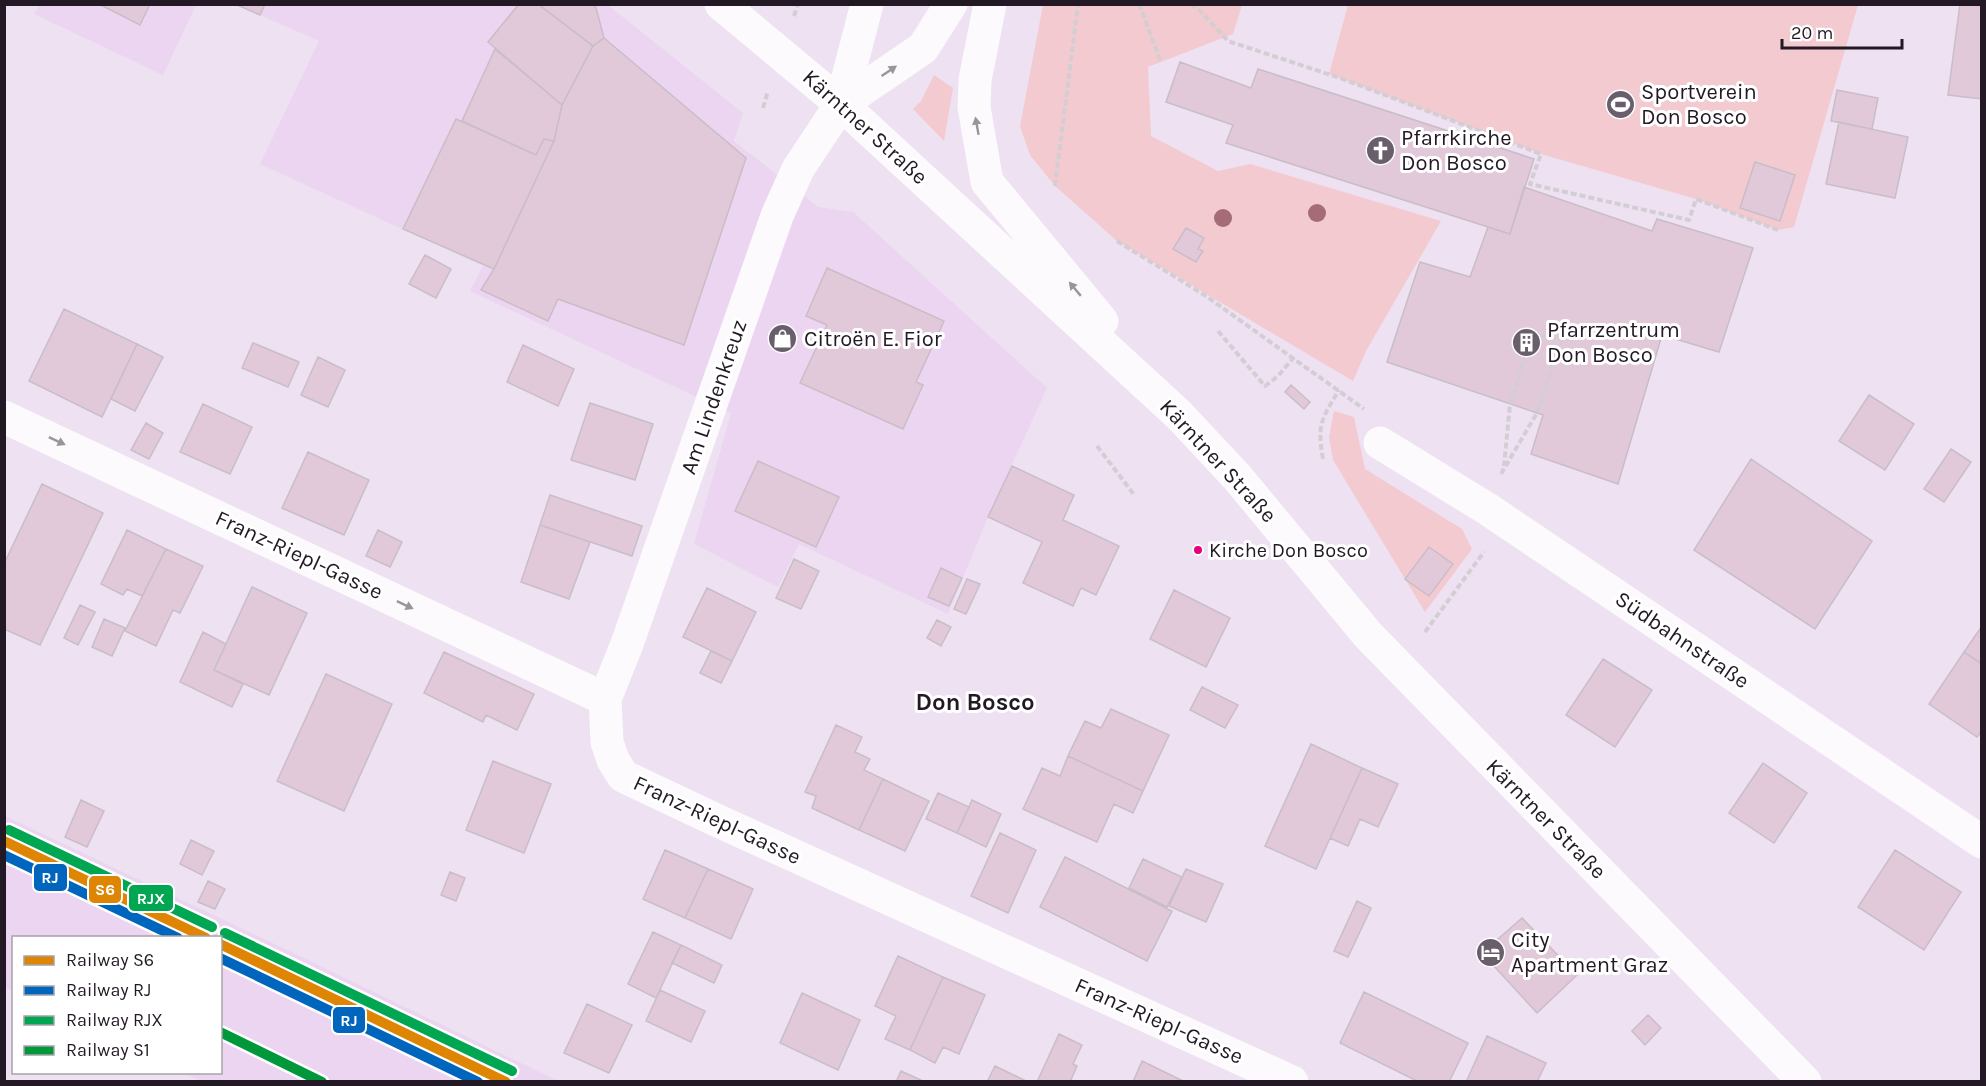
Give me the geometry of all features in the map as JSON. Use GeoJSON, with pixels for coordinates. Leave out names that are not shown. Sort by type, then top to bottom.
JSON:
{"type":"FeatureCollection","features":[{"type":"Feature","properties":{"kind":"street","name":"Kärntner Straße"},"geometry":{"type":"LineString","coordinates":[[721,4],[781,52],[840,104],[1179,415],[1237,477],[1368,635],[1805,1082]]}},
{"type":"Feature","properties":{"kind":"street"},"geometry":{"type":"LineString","coordinates":[[840,104],[867,4]]}},
{"type":"Feature","properties":{"kind":"street"},"geometry":{"type":"LineString","coordinates":[[840,104],[923,48],[951,4]]}},
{"type":"Feature","properties":{"kind":"street"},"geometry":{"type":"LineString","coordinates":[[990,4],[975,80],[974,107],[987,182],[1179,415]]}},
{"type":"Feature","properties":{"kind":"street","name":"Am Lindenkreuz"},"geometry":{"type":"LineString","coordinates":[[605,699],[627,644],[777,216],[798,169],[840,104]]}},
{"type":"Feature","properties":{"kind":"street","name":"Franz-Riepl-Gasse"},"geometry":{"type":"LineString","coordinates":[[4,417],[605,699],[607,742],[623,776],[1292,1082]]}},
{"type":"Feature","properties":{"kind":"street","name":"Südbahnstraße"},"geometry":{"type":"LineString","coordinates":[[1380,442],[1506,522],[1982,842]]}},
{"type":"Feature","properties":{"kind":"path"},"geometry":{"type":"LineString","coordinates":[[1054,186],[1078,4]]}},
{"type":"Feature","properties":{"kind":"path"},"geometry":{"type":"LineString","coordinates":[[1139,4],[1161,62]]}},
{"type":"Feature","properties":{"kind":"path"},"geometry":{"type":"LineString","coordinates":[[1191,4],[1228,41],[1340,78],[1541,154],[1530,184],[1689,220],[1696,200],[1778,230]]}},
{"type":"Feature","properties":{"kind":"path"},"geometry":{"type":"LineString","coordinates":[[1117,241],[1206,296],[1338,390],[1321,420],[1319,436],[1323,459]]}},
{"type":"Feature","properties":{"kind":"path"},"geometry":{"type":"LineString","coordinates":[[1218,331],[1265,386],[1278,376],[1294,357]]}},
{"type":"Feature","properties":{"kind":"path"},"geometry":{"type":"LineString","coordinates":[[1533,334],[1561,341],[1536,413],[1504,466],[1512,400],[1533,334]]}},
{"type":"Feature","properties":{"kind":"path"},"geometry":{"type":"LineString","coordinates":[[1097,447],[1135,496]]}},
{"type":"Feature","properties":{"kind":"path"},"geometry":{"type":"LineString","coordinates":[[1425,632],[1506,522]]}},
{"type":"Feature","properties":{"kind":"shaded area"},"geometry":{"type":"Polygon","coordinates":[[[39,5],[196,5],[163,75],[34,14],[39,5]]]}},
{"type":"Feature","properties":{"kind":"shaded area","name":"Citroën E. Fior"},"geometry":{"type":"Polygon","coordinates":[[[237,5],[608,5],[743,113],[734,141],[818,207],[853,212],[1047,388],[988,517],[948,614],[799,544],[778,587],[694,544],[731,413],[470,291],[483,266],[260,164],[319,41],[237,5]]]}},
{"type":"Feature","properties":{"kind":"shaded area"},"geometry":{"type":"Polygon","coordinates":[[[1043,5],[1242,5],[1233,34],[1148,67],[1151,136],[1218,171],[1250,164],[1441,221],[1366,351],[1353,381],[1117,241],[1055,186],[1030,155],[1020,126],[1043,5]]]}},
{"type":"Feature","properties":{"kind":"shaded area","name":"Sportverein Don Bosco"},"geometry":{"type":"Polygon","coordinates":[[[1348,5],[1858,5],[1794,227],[1778,230],[1696,199],[1541,154],[1329,74],[1348,5]]]}},
{"type":"Feature","properties":{"kind":"shaded area"},"geometry":{"type":"Polygon","coordinates":[[[934,75],[953,88],[944,141],[913,109],[921,101],[934,75]]]}},
{"type":"Feature","properties":{"kind":"shaded area"},"geometry":{"type":"Polygon","coordinates":[[[1334,411],[1354,417],[1365,469],[1462,529],[1472,549],[1425,612],[1333,460],[1329,437],[1334,411]]]}},
{"type":"Feature","properties":{"kind":"shaded area"},"geometry":{"type":"Polygon","coordinates":[[[5,816],[558,1081],[202,1081],[185,1074],[222,1074],[222,936],[12,936],[12,990],[5,987],[5,816]]]}},
{"type":"Feature","properties":{"kind":"building"},"geometry":{"type":"Polygon","coordinates":[[[99,4],[150,4],[140,25],[99,4]]]}},
{"type":"Feature","properties":{"kind":"building"},"geometry":{"type":"Polygon","coordinates":[[[235,4],[265,4],[260,15],[235,4]]]}},
{"type":"Feature","properties":{"kind":"building"},"geometry":{"type":"Polygon","coordinates":[[[519,4],[538,4],[593,46],[562,105],[488,42],[519,4]]]}},
{"type":"Feature","properties":{"kind":"building"},"geometry":{"type":"Polygon","coordinates":[[[538,4],[592,4],[596,8],[604,38],[593,46],[538,4]]]}},
{"type":"Feature","properties":{"kind":"building"},"geometry":{"type":"Polygon","coordinates":[[[1960,4],[1982,6],[1982,99],[1948,95],[1960,4]]]}},
{"type":"Feature","properties":{"kind":"building"},"geometry":{"type":"Polygon","coordinates":[[[604,38],[746,158],[684,345],[558,299],[548,321],[481,290],[494,269],[554,141],[562,105],[593,46],[604,38]]]}},
{"type":"Feature","properties":{"kind":"building"},"geometry":{"type":"Polygon","coordinates":[[[495,49],[562,105],[554,141],[544,139],[536,155],[462,121],[495,49]]]}},
{"type":"Feature","properties":{"kind":"building","name":"Pfarrkirche Don Bosco"},"geometry":{"type":"Polygon","coordinates":[[[1180,62],[1251,88],[1258,69],[1534,159],[1510,234],[1226,143],[1233,125],[1166,102],[1180,62]]]}},
{"type":"Feature","properties":{"kind":"building"},"geometry":{"type":"Polygon","coordinates":[[[1837,90],[1878,98],[1872,129],[1831,121],[1837,90]]]}},
{"type":"Feature","properties":{"kind":"building"},"geometry":{"type":"Polygon","coordinates":[[[456,119],[536,155],[544,139],[554,141],[494,269],[403,229],[456,119]]]}},
{"type":"Feature","properties":{"kind":"building"},"geometry":{"type":"Polygon","coordinates":[[[1839,122],[1908,137],[1895,198],[1826,184],[1839,122]]]}},
{"type":"Feature","properties":{"kind":"building"},"geometry":{"type":"Polygon","coordinates":[[[1755,162],[1795,175],[1780,221],[1740,208],[1755,162]]]}},
{"type":"Feature","properties":{"kind":"building","name":"Pfarrzentrum Don Bosco"},"geometry":{"type":"Polygon","coordinates":[[[1524,187],[1652,231],[1657,219],[1753,248],[1719,352],[1662,335],[1618,484],[1531,454],[1543,415],[1387,362],[1420,262],[1470,277],[1488,227],[1510,234],[1524,187]]]}},
{"type":"Feature","properties":{"kind":"building"},"geometry":{"type":"Polygon","coordinates":[[[1186,228],[1204,238],[1198,249],[1203,251],[1196,262],[1173,249],[1186,228]]]}},
{"type":"Feature","properties":{"kind":"building"},"geometry":{"type":"Polygon","coordinates":[[[425,255],[451,269],[436,298],[409,284],[425,255]]]}},
{"type":"Feature","properties":{"kind":"building"},"geometry":{"type":"Polygon","coordinates":[[[827,268],[944,321],[916,382],[923,385],[903,429],[800,383],[827,325],[806,316],[827,268]]]}},
{"type":"Feature","properties":{"kind":"building"},"geometry":{"type":"Polygon","coordinates":[[[64,309],[137,344],[102,417],[29,381],[64,309]]]}},
{"type":"Feature","properties":{"kind":"building"},"geometry":{"type":"Polygon","coordinates":[[[253,343],[299,362],[288,387],[242,368],[253,343]]]}},
{"type":"Feature","properties":{"kind":"building"},"geometry":{"type":"Polygon","coordinates":[[[137,344],[163,357],[135,411],[111,399],[137,344]]]}},
{"type":"Feature","properties":{"kind":"building"},"geometry":{"type":"Polygon","coordinates":[[[523,345],[574,369],[558,406],[507,382],[523,345]]]}},
{"type":"Feature","properties":{"kind":"building"},"geometry":{"type":"Polygon","coordinates":[[[318,357],[345,370],[328,407],[301,395],[318,357]]]}},
{"type":"Feature","properties":{"kind":"building"},"geometry":{"type":"Polygon","coordinates":[[[1291,385],[1310,402],[1304,409],[1285,392],[1291,385]]]}},
{"type":"Feature","properties":{"kind":"building"},"geometry":{"type":"Polygon","coordinates":[[[1869,395],[1914,424],[1885,470],[1839,441],[1869,395]]]}},
{"type":"Feature","properties":{"kind":"building"},"geometry":{"type":"Polygon","coordinates":[[[590,403],[653,424],[635,480],[571,460],[590,403]]]}},
{"type":"Feature","properties":{"kind":"building"},"geometry":{"type":"Polygon","coordinates":[[[203,404],[252,427],[230,474],[180,452],[203,404]]]}},
{"type":"Feature","properties":{"kind":"building"},"geometry":{"type":"Polygon","coordinates":[[[146,423],[163,433],[149,459],[131,450],[146,423]]]}},
{"type":"Feature","properties":{"kind":"building"},"geometry":{"type":"Polygon","coordinates":[[[1951,449],[1971,462],[1944,502],[1924,489],[1951,449]]]}},
{"type":"Feature","properties":{"kind":"building"},"geometry":{"type":"Polygon","coordinates":[[[308,452],[369,480],[344,535],[282,508],[308,452]]]}},
{"type":"Feature","properties":{"kind":"building"},"geometry":{"type":"Polygon","coordinates":[[[1751,459],[1872,541],[1815,629],[1694,550],[1751,459]]]}},
{"type":"Feature","properties":{"kind":"building"},"geometry":{"type":"Polygon","coordinates":[[[758,461],[839,497],[816,547],[735,511],[758,461]]]}},
{"type":"Feature","properties":{"kind":"building"},"geometry":{"type":"Polygon","coordinates":[[[1012,466],[1074,495],[1063,520],[1119,546],[1096,595],[1081,588],[1073,606],[1023,583],[1042,542],[988,517],[1012,466]]]}},
{"type":"Feature","properties":{"kind":"building"},"geometry":{"type":"Polygon","coordinates":[[[42,484],[103,513],[40,645],[4,629],[4,564],[42,484]]]}},
{"type":"Feature","properties":{"kind":"building"},"geometry":{"type":"Polygon","coordinates":[[[550,495],[642,526],[632,556],[540,525],[550,495]]]}},
{"type":"Feature","properties":{"kind":"building"},"geometry":{"type":"Polygon","coordinates":[[[540,525],[590,542],[569,599],[521,582],[540,525]]]}},
{"type":"Feature","properties":{"kind":"building"},"geometry":{"type":"Polygon","coordinates":[[[127,530],[166,549],[142,596],[127,589],[123,595],[101,584],[127,530]]]}},
{"type":"Feature","properties":{"kind":"building"},"geometry":{"type":"Polygon","coordinates":[[[378,530],[402,542],[390,567],[366,556],[378,530]]]}},
{"type":"Feature","properties":{"kind":"building"},"geometry":{"type":"Polygon","coordinates":[[[1429,547],[1453,564],[1429,596],[1405,579],[1429,547]]]}},
{"type":"Feature","properties":{"kind":"building"},"geometry":{"type":"Polygon","coordinates":[[[166,549],[203,566],[180,613],[173,610],[156,646],[125,631],[166,549]]]}},
{"type":"Feature","properties":{"kind":"building"},"geometry":{"type":"Polygon","coordinates":[[[794,559],[819,571],[801,609],[776,598],[794,559]]]}},
{"type":"Feature","properties":{"kind":"building"},"geometry":{"type":"Polygon","coordinates":[[[941,568],[962,578],[949,606],[928,597],[941,568]]]}},
{"type":"Feature","properties":{"kind":"building"},"geometry":{"type":"Polygon","coordinates":[[[967,579],[980,584],[966,614],[954,609],[967,579]]]}},
{"type":"Feature","properties":{"kind":"building"},"geometry":{"type":"Polygon","coordinates":[[[252,587],[307,613],[269,695],[214,670],[252,587]]]}},
{"type":"Feature","properties":{"kind":"building"},"geometry":{"type":"Polygon","coordinates":[[[707,588],[756,612],[732,661],[683,637],[707,588]]]}},
{"type":"Feature","properties":{"kind":"building"},"geometry":{"type":"Polygon","coordinates":[[[1174,590],[1230,618],[1206,667],[1150,639],[1174,590]]]}},
{"type":"Feature","properties":{"kind":"building"},"geometry":{"type":"Polygon","coordinates":[[[80,605],[95,612],[78,645],[64,638],[80,605]]]}},
{"type":"Feature","properties":{"kind":"building"},"geometry":{"type":"Polygon","coordinates":[[[104,619],[125,628],[112,656],[92,647],[104,619]]]}},
{"type":"Feature","properties":{"kind":"building"},"geometry":{"type":"Polygon","coordinates":[[[937,620],[951,627],[941,646],[927,638],[937,620]]]}},
{"type":"Feature","properties":{"kind":"building"},"geometry":{"type":"Polygon","coordinates":[[[1982,626],[1982,664],[1964,652],[1982,626]]]}},
{"type":"Feature","properties":{"kind":"building"},"geometry":{"type":"Polygon","coordinates":[[[203,632],[226,644],[214,670],[243,684],[232,707],[180,682],[203,632]]]}},
{"type":"Feature","properties":{"kind":"building"},"geometry":{"type":"Polygon","coordinates":[[[711,651],[732,661],[721,683],[700,673],[711,651]]]}},
{"type":"Feature","properties":{"kind":"building"},"geometry":{"type":"Polygon","coordinates":[[[444,652],[534,694],[517,730],[486,715],[483,722],[424,693],[444,652]]]}},
{"type":"Feature","properties":{"kind":"building"},"geometry":{"type":"Polygon","coordinates":[[[1964,652],[1982,664],[1982,731],[1977,737],[1929,704],[1964,652]]]}},
{"type":"Feature","properties":{"kind":"building"},"geometry":{"type":"Polygon","coordinates":[[[1603,659],[1652,690],[1615,747],[1566,715],[1603,659]]]}},
{"type":"Feature","properties":{"kind":"building"},"geometry":{"type":"Polygon","coordinates":[[[326,674],[392,704],[344,811],[277,781],[326,674]]]}},
{"type":"Feature","properties":{"kind":"building"},"geometry":{"type":"Polygon","coordinates":[[[1202,687],[1238,705],[1225,728],[1190,710],[1202,687]]]}},
{"type":"Feature","properties":{"kind":"building"},"geometry":{"type":"Polygon","coordinates":[[[1111,709],[1169,735],[1143,791],[1068,756],[1085,721],[1101,728],[1111,709]]]}},
{"type":"Feature","properties":{"kind":"building"},"geometry":{"type":"Polygon","coordinates":[[[836,725],[862,737],[855,752],[870,759],[864,770],[883,779],[859,830],[812,808],[816,796],[805,792],[836,725]]]}},
{"type":"Feature","properties":{"kind":"building"},"geometry":{"type":"Polygon","coordinates":[[[1311,744],[1362,768],[1316,869],[1265,846],[1311,744]]]}},
{"type":"Feature","properties":{"kind":"building"},"geometry":{"type":"Polygon","coordinates":[[[1068,756],[1143,791],[1133,813],[1114,804],[1097,842],[1023,809],[1042,768],[1060,776],[1068,756]]]}},
{"type":"Feature","properties":{"kind":"building"},"geometry":{"type":"Polygon","coordinates":[[[493,761],[551,784],[524,853],[466,830],[493,761]]]}},
{"type":"Feature","properties":{"kind":"building"},"geometry":{"type":"Polygon","coordinates":[[[1763,763],[1807,793],[1774,843],[1729,813],[1763,763]]]}},
{"type":"Feature","properties":{"kind":"building"},"geometry":{"type":"Polygon","coordinates":[[[1362,768],[1398,784],[1378,827],[1360,819],[1348,846],[1330,838],[1362,768]]]}},
{"type":"Feature","properties":{"kind":"building"},"geometry":{"type":"Polygon","coordinates":[[[883,779],[929,801],[905,851],[859,830],[883,779]]]}},
{"type":"Feature","properties":{"kind":"building"},"geometry":{"type":"Polygon","coordinates":[[[938,793],[969,807],[957,833],[926,819],[938,793]]]}},
{"type":"Feature","properties":{"kind":"building"},"geometry":{"type":"Polygon","coordinates":[[[81,800],[104,811],[87,847],[65,837],[81,800]]]}},
{"type":"Feature","properties":{"kind":"building"},"geometry":{"type":"Polygon","coordinates":[[[972,800],[1001,814],[986,847],[957,833],[972,800]]]}},
{"type":"Feature","properties":{"kind":"building"},"geometry":{"type":"Polygon","coordinates":[[[1000,833],[1036,850],[1008,913],[971,896],[1000,833]]]}},
{"type":"Feature","properties":{"kind":"building"},"geometry":{"type":"Polygon","coordinates":[[[191,840],[214,851],[202,875],[180,864],[191,840]]]}},
{"type":"Feature","properties":{"kind":"building"},"geometry":{"type":"Polygon","coordinates":[[[665,850],[708,869],[685,918],[643,899],[665,850]]]}},
{"type":"Feature","properties":{"kind":"building"},"geometry":{"type":"Polygon","coordinates":[[[1895,850],[1961,892],[1924,950],[1858,907],[1895,850]]]}},
{"type":"Feature","properties":{"kind":"building"},"geometry":{"type":"Polygon","coordinates":[[[1065,857],[1172,911],[1147,961],[1040,907],[1065,857]]]}},
{"type":"Feature","properties":{"kind":"building"},"geometry":{"type":"Polygon","coordinates":[[[1143,859],[1182,877],[1167,907],[1129,888],[1143,859]]]}},
{"type":"Feature","properties":{"kind":"building"},"geometry":{"type":"Polygon","coordinates":[[[708,869],[753,889],[731,939],[685,918],[708,869]]]}},
{"type":"Feature","properties":{"kind":"building"},"geometry":{"type":"Polygon","coordinates":[[[1186,869],[1223,884],[1206,922],[1169,906],[1186,869]]]}},
{"type":"Feature","properties":{"kind":"building"},"geometry":{"type":"Polygon","coordinates":[[[450,872],[465,878],[456,901],[441,895],[450,872]]]}},
{"type":"Feature","properties":{"kind":"building"},"geometry":{"type":"Polygon","coordinates":[[[208,881],[225,889],[215,909],[198,902],[208,881]]]}},
{"type":"Feature","properties":{"kind":"building"},"geometry":{"type":"Polygon","coordinates":[[[1357,901],[1371,908],[1348,957],[1334,951],[1357,901]]]}},
{"type":"Feature","properties":{"kind":"building"},"geometry":{"type":"Polygon","coordinates":[[[1522,918],[1577,975],[1537,1013],[1482,953],[1522,918]]]}},
{"type":"Feature","properties":{"kind":"building"},"geometry":{"type":"Polygon","coordinates":[[[653,932],[681,945],[656,998],[628,984],[653,932]]]}},
{"type":"Feature","properties":{"kind":"building"},"geometry":{"type":"Polygon","coordinates":[[[681,945],[722,965],[714,983],[672,963],[681,945]]]}},
{"type":"Feature","properties":{"kind":"building"},"geometry":{"type":"Polygon","coordinates":[[[898,956],[943,977],[910,1050],[885,1039],[896,1016],[875,1006],[898,956]]]}},
{"type":"Feature","properties":{"kind":"building"},"geometry":{"type":"Polygon","coordinates":[[[943,977],[985,995],[959,1054],[943,1047],[935,1063],[910,1050],[943,977]]]}},
{"type":"Feature","properties":{"kind":"building"},"geometry":{"type":"Polygon","coordinates":[[[660,990],[705,1011],[691,1042],[646,1021],[660,990]]]}},
{"type":"Feature","properties":{"kind":"building"},"geometry":{"type":"Polygon","coordinates":[[[1364,992],[1468,1043],[1449,1082],[1419,1082],[1340,1043],[1364,992]]]}},
{"type":"Feature","properties":{"kind":"building"},"geometry":{"type":"Polygon","coordinates":[[[802,993],[860,1020],[838,1070],[780,1043],[802,993]]]}},
{"type":"Feature","properties":{"kind":"building"},"geometry":{"type":"Polygon","coordinates":[[[587,1004],[632,1025],[609,1073],[564,1053],[587,1004]]]}},
{"type":"Feature","properties":{"kind":"building"},"geometry":{"type":"Polygon","coordinates":[[[1648,1015],[1661,1028],[1645,1045],[1632,1031],[1648,1015]]]}},
{"type":"Feature","properties":{"kind":"building"},"geometry":{"type":"Polygon","coordinates":[[[1059,1034],[1082,1045],[1073,1064],[1077,1066],[1070,1082],[1037,1082],[1059,1034]]]}},
{"type":"Feature","properties":{"kind":"building"},"geometry":{"type":"Polygon","coordinates":[[[1487,1036],[1546,1063],[1537,1082],[1466,1082],[1487,1036]]]}},
{"type":"Feature","properties":{"kind":"building"},"geometry":{"type":"Polygon","coordinates":[[[1142,1061],[1185,1082],[1133,1082],[1142,1061]]]}},
{"type":"Feature","properties":{"kind":"building"},"geometry":{"type":"Polygon","coordinates":[[[995,1066],[1028,1082],[987,1082],[995,1066]]]}},
{"type":"Feature","properties":{"kind":"building"},"geometry":{"type":"Polygon","coordinates":[[[901,1071],[925,1082],[896,1082],[901,1071]]]}},
{"type":"Feature","properties":{"kind":"rail line","name":"RJX"},"geometry":{"type":"LineString","coordinates":[[9,830],[212,927]]}},
{"type":"Feature","properties":{"kind":"rail line","name":"S6"},"geometry":{"type":"LineString","coordinates":[[4,841],[202,936]]}},
{"type":"Feature","properties":{"kind":"rail line","name":"RJ"},"geometry":{"type":"LineString","coordinates":[[4,855],[174,936]]}},
{"type":"Feature","properties":{"kind":"rail line","name":"RJX"},"geometry":{"type":"LineString","coordinates":[[225,933],[512,1071]]}},
{"type":"Feature","properties":{"kind":"rail line","name":"S6"},"geometry":{"type":"LineString","coordinates":[[222,945],[506,1082]]}},
{"type":"Feature","properties":{"kind":"rail line","name":"RJ"},"geometry":{"type":"LineString","coordinates":[[222,959],[478,1082]]}},
{"type":"Feature","properties":{"kind":"rail line","name":"S1"},"geometry":{"type":"LineString","coordinates":[[222,1033],[322,1082]]}},
{"type":"Feature","properties":{"kind":"place","name":"Sportverein Don Bosco"},"geometry":{"type":"Point","coordinates":[1620,105]}},
{"type":"Feature","properties":{"kind":"place","name":"Pfarrkirche Don Bosco"},"geometry":{"type":"Point","coordinates":[1380,151]}},
{"type":"Feature","properties":{"kind":"place","name":"Citroën E. Fior"},"geometry":{"type":"Point","coordinates":[783,339]}},
{"type":"Feature","properties":{"kind":"place","name":"Pfarrzentrum Don Bosco"},"geometry":{"type":"Point","coordinates":[1526,343]}},
{"type":"Feature","properties":{"kind":"place","name":"Kirche Don Bosco"},"geometry":{"type":"Point","coordinates":[1198,550]}},
{"type":"Feature","properties":{"kind":"place","name":"City Apartment Graz"},"geometry":{"type":"Point","coordinates":[1490,953]}},
{"type":"Feature","properties":{"kind":"district","name":"Don Bosco"},"geometry":{"type":"Point","coordinates":[975,702]}}]}
